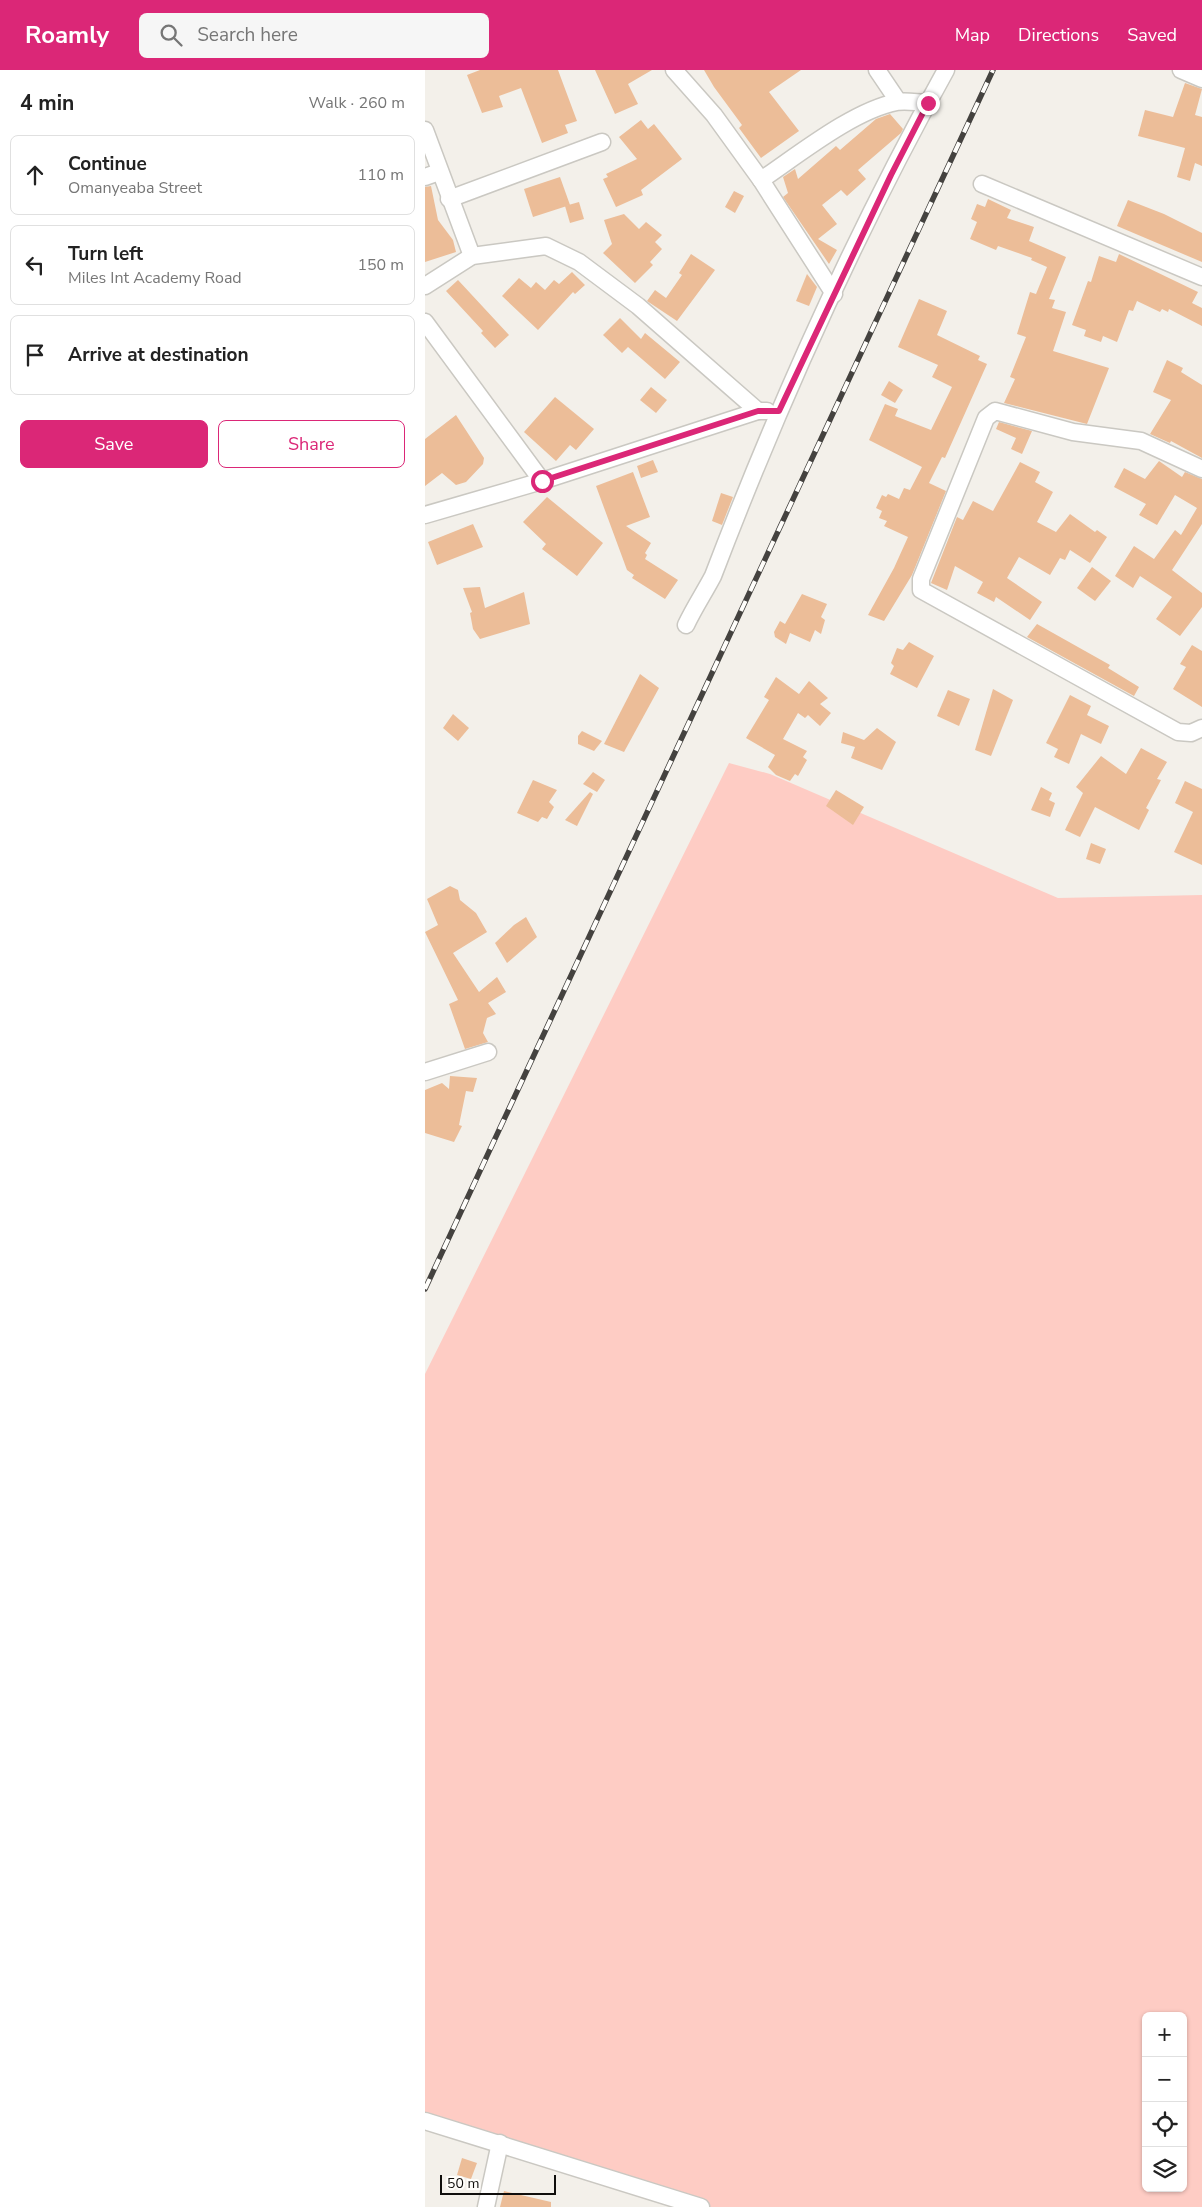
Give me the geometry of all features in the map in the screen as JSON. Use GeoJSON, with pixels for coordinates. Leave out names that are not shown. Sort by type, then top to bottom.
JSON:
{"type":"FeatureCollection","features":[{"type":"Feature","properties":{"kind":"street"},"geometry":{"type":"LineString","coordinates":[[877,70],[898,101]]}},
{"type":"Feature","properties":{"kind":"street"},"geometry":{"type":"LineString","coordinates":[[686,625],[697,601],[705,592],[713,576],[779,411],[834,294],[928,103],[947,70]]}},
{"type":"Feature","properties":{"kind":"street"},"geometry":{"type":"LineString","coordinates":[[1181,70],[1202,79]]}},
{"type":"Feature","properties":{"kind":"street"},"geometry":{"type":"LineString","coordinates":[[677,71],[713,115],[761,180],[834,294]]}},
{"type":"Feature","properties":{"kind":"street"},"geometry":{"type":"LineString","coordinates":[[761,180],[839,128],[873,110],[898,101],[928,103]]}},
{"type":"Feature","properties":{"kind":"street"},"geometry":{"type":"LineString","coordinates":[[425,130],[432,175],[449,199],[472,256]]}},
{"type":"Feature","properties":{"kind":"street"},"geometry":{"type":"LineString","coordinates":[[449,199],[602,142]]}},
{"type":"Feature","properties":{"kind":"street"},"geometry":{"type":"LineString","coordinates":[[982,184],[1202,277]]}},
{"type":"Feature","properties":{"kind":"street"},"geometry":{"type":"LineString","coordinates":[[425,286],[472,256],[545,246],[579,262],[638,306],[758,411]]}},
{"type":"Feature","properties":{"kind":"street"},"geometry":{"type":"LineString","coordinates":[[425,322],[542,481]]}},
{"type":"Feature","properties":{"kind":"street"},"geometry":{"type":"LineString","coordinates":[[425,516],[542,481],[758,411],[779,411]]}},
{"type":"Feature","properties":{"kind":"street"},"geometry":{"type":"LineString","coordinates":[[1202,469],[1141,441],[1073,432],[995,411],[986,418],[921,579],[921,590],[1178,732],[1191,733],[1202,728]]}},
{"type":"Feature","properties":{"kind":"street"},"geometry":{"type":"LineString","coordinates":[[425,1072],[488,1052]]}},
{"type":"Feature","properties":{"kind":"street"},"geometry":{"type":"LineString","coordinates":[[425,2121],[701,2207]]}},
{"type":"Feature","properties":{"kind":"street"},"geometry":{"type":"LineString","coordinates":[[486,2207],[500,2143]]}},
{"type":"Feature","properties":{"kind":"shaded area"},"geometry":{"type":"Polygon","coordinates":[[[729,763],[770,774],[1058,898],[1202,895],[1202,2207],[702,2207],[425,2125],[425,1374],[729,763]]]}},
{"type":"Feature","properties":{"kind":"building"},"geometry":{"type":"Polygon","coordinates":[[[480,70],[558,70],[577,121],[565,125],[568,133],[542,143],[521,88],[499,96],[503,107],[482,113],[467,75],[480,70]]]}},
{"type":"Feature","properties":{"kind":"building"},"geometry":{"type":"Polygon","coordinates":[[[595,70],[652,70],[628,84],[638,104],[615,114],[595,70]]]}},
{"type":"Feature","properties":{"kind":"building"},"geometry":{"type":"Polygon","coordinates":[[[704,70],[801,70],[769,92],[799,131],[761,158],[739,128],[742,125],[704,70]]]}},
{"type":"Feature","properties":{"kind":"building"},"geometry":{"type":"Polygon","coordinates":[[[1185,83],[1202,89],[1195,115],[1202,117],[1202,166],[1195,163],[1190,181],[1177,177],[1185,148],[1138,136],[1145,110],[1173,117],[1185,83]]]}},
{"type":"Feature","properties":{"kind":"building"},"geometry":{"type":"Polygon","coordinates":[[[890,114],[903,129],[901,133],[858,170],[866,179],[847,196],[841,190],[822,205],[837,224],[818,239],[837,250],[829,264],[783,197],[788,193],[783,177],[795,169],[798,179],[836,146],[840,150],[876,119],[890,114]]]}},
{"type":"Feature","properties":{"kind":"building"},"geometry":{"type":"Polygon","coordinates":[[[641,120],[648,129],[654,124],[682,159],[641,190],[643,195],[616,207],[603,179],[608,177],[606,174],[637,159],[619,137],[641,120]]]}},
{"type":"Feature","properties":{"kind":"building"},"geometry":{"type":"Polygon","coordinates":[[[560,177],[570,205],[533,217],[524,189],[560,177]]]}},
{"type":"Feature","properties":{"kind":"building"},"geometry":{"type":"Polygon","coordinates":[[[431,186],[438,220],[453,240],[456,252],[425,262],[425,187],[431,186]]]}},
{"type":"Feature","properties":{"kind":"building"},"geometry":{"type":"Polygon","coordinates":[[[734,191],[744,196],[735,213],[725,207],[734,191]]]}},
{"type":"Feature","properties":{"kind":"building"},"geometry":{"type":"Polygon","coordinates":[[[988,199],[1011,210],[1007,218],[1034,227],[1029,241],[1066,257],[1049,299],[1055,300],[1052,308],[1066,312],[1053,351],[1109,368],[1087,424],[1004,403],[1015,379],[1010,377],[1026,337],[1017,334],[1030,292],[1036,294],[1047,267],[1031,260],[1032,258],[998,246],[996,250],[970,239],[977,222],[971,219],[977,204],[985,207],[988,199]]]}},
{"type":"Feature","properties":{"kind":"building"},"geometry":{"type":"Polygon","coordinates":[[[1128,200],[1164,214],[1202,233],[1202,262],[1117,226],[1128,200]]]}},
{"type":"Feature","properties":{"kind":"building"},"geometry":{"type":"Polygon","coordinates":[[[579,202],[584,219],[570,223],[565,206],[579,202]]]}},
{"type":"Feature","properties":{"kind":"building"},"geometry":{"type":"Polygon","coordinates":[[[624,214],[639,229],[646,222],[662,235],[655,242],[662,249],[650,262],[653,265],[635,283],[603,253],[612,244],[604,220],[624,214]]]}},
{"type":"Feature","properties":{"kind":"building"},"geometry":{"type":"Polygon","coordinates":[[[691,254],[715,270],[677,321],[647,301],[655,290],[666,298],[682,275],[679,273],[691,254]]]}},
{"type":"Feature","properties":{"kind":"building"},"geometry":{"type":"Polygon","coordinates":[[[1119,254],[1198,292],[1192,303],[1202,308],[1202,326],[1169,309],[1168,312],[1162,309],[1160,312],[1137,301],[1133,311],[1129,310],[1117,342],[1103,336],[1101,342],[1084,336],[1086,330],[1072,325],[1088,281],[1091,282],[1099,256],[1116,262],[1119,254]]]}},
{"type":"Feature","properties":{"kind":"building"},"geometry":{"type":"Polygon","coordinates":[[[572,272],[585,285],[575,294],[573,292],[538,330],[502,296],[519,278],[531,288],[536,282],[545,290],[554,280],[559,284],[572,272]]]}},
{"type":"Feature","properties":{"kind":"building"},"geometry":{"type":"Polygon","coordinates":[[[807,274],[817,287],[809,306],[796,301],[807,274]]]}},
{"type":"Feature","properties":{"kind":"building"},"geometry":{"type":"Polygon","coordinates":[[[458,280],[509,335],[495,348],[481,333],[483,331],[446,291],[458,280]]]}},
{"type":"Feature","properties":{"kind":"building"},"geometry":{"type":"Polygon","coordinates":[[[919,299],[947,311],[937,335],[980,356],[978,360],[987,364],[945,458],[942,457],[929,483],[946,491],[912,575],[884,621],[868,615],[894,568],[908,537],[884,526],[887,521],[879,518],[882,511],[876,508],[882,495],[886,497],[888,494],[899,499],[904,488],[910,490],[922,467],[869,440],[885,404],[898,409],[895,416],[931,430],[952,387],[932,377],[938,365],[898,347],[919,299]]]}},
{"type":"Feature","properties":{"kind":"building"},"geometry":{"type":"Polygon","coordinates":[[[620,318],[641,339],[645,333],[680,362],[665,379],[628,347],[622,353],[603,335],[620,318]]]}},
{"type":"Feature","properties":{"kind":"building"},"geometry":{"type":"Polygon","coordinates":[[[1167,360],[1183,368],[1181,372],[1202,385],[1202,458],[1171,441],[1170,443],[1150,434],[1171,400],[1153,392],[1167,360]]]}},
{"type":"Feature","properties":{"kind":"building"},"geometry":{"type":"Polygon","coordinates":[[[889,381],[903,390],[895,403],[881,395],[889,381]]]}},
{"type":"Feature","properties":{"kind":"building"},"geometry":{"type":"Polygon","coordinates":[[[651,387],[667,400],[656,413],[640,400],[651,387]]]}},
{"type":"Feature","properties":{"kind":"building"},"geometry":{"type":"Polygon","coordinates":[[[555,397],[594,429],[576,450],[570,445],[556,461],[524,432],[555,397]]]}},
{"type":"Feature","properties":{"kind":"building"},"geometry":{"type":"Polygon","coordinates":[[[456,415],[484,458],[483,464],[466,482],[456,485],[442,473],[425,486],[425,439],[456,415]]]}},
{"type":"Feature","properties":{"kind":"building"},"geometry":{"type":"Polygon","coordinates":[[[999,422],[1032,431],[1022,454],[1011,449],[1016,438],[996,429],[999,422]]]}},
{"type":"Feature","properties":{"kind":"building"},"geometry":{"type":"Polygon","coordinates":[[[653,460],[658,472],[641,478],[637,466],[653,460]]]}},
{"type":"Feature","properties":{"kind":"building"},"geometry":{"type":"Polygon","coordinates":[[[1159,461],[1182,477],[1185,472],[1202,479],[1202,524],[1172,570],[1202,593],[1202,607],[1180,636],[1156,619],[1172,597],[1140,576],[1133,588],[1115,576],[1134,546],[1154,559],[1175,530],[1181,535],[1197,508],[1175,495],[1157,525],[1139,515],[1146,504],[1114,487],[1124,468],[1145,479],[1159,461]]]}},
{"type":"Feature","properties":{"kind":"building"},"geometry":{"type":"Polygon","coordinates":[[[1020,462],[1040,472],[1035,482],[1053,492],[1037,522],[1056,532],[1070,514],[1095,532],[1097,530],[1107,537],[1090,563],[1070,550],[1065,560],[1060,558],[1050,575],[1019,557],[1007,578],[1042,602],[1030,620],[996,597],[994,602],[977,593],[983,582],[955,566],[947,590],[931,583],[957,517],[963,520],[973,501],[993,511],[1020,462]]]}},
{"type":"Feature","properties":{"kind":"building"},"geometry":{"type":"Polygon","coordinates":[[[633,472],[650,517],[626,526],[651,543],[645,553],[647,555],[645,559],[678,580],[665,599],[632,578],[634,575],[627,570],[596,486],[633,472]]]}},
{"type":"Feature","properties":{"kind":"building"},"geometry":{"type":"Polygon","coordinates":[[[721,493],[733,497],[722,525],[712,521],[721,493]]]}},
{"type":"Feature","properties":{"kind":"building"},"geometry":{"type":"Polygon","coordinates":[[[547,497],[603,543],[577,576],[542,549],[546,544],[523,522],[547,497]]]}},
{"type":"Feature","properties":{"kind":"building"},"geometry":{"type":"Polygon","coordinates":[[[473,524],[483,547],[437,565],[428,542],[473,524]]]}},
{"type":"Feature","properties":{"kind":"building"},"geometry":{"type":"Polygon","coordinates":[[[1092,567],[1111,581],[1095,601],[1077,588],[1092,567]]]}},
{"type":"Feature","properties":{"kind":"building"},"geometry":{"type":"Polygon","coordinates":[[[480,587],[485,608],[524,592],[530,624],[480,639],[473,629],[470,613],[472,612],[463,588],[480,587]]]}},
{"type":"Feature","properties":{"kind":"building"},"geometry":{"type":"Polygon","coordinates":[[[802,594],[827,604],[821,617],[825,620],[821,634],[815,630],[810,642],[790,633],[786,644],[775,637],[774,632],[780,621],[785,624],[802,594]]]}},
{"type":"Feature","properties":{"kind":"building"},"geometry":{"type":"Polygon","coordinates":[[[1037,624],[1110,665],[1108,668],[1139,687],[1134,696],[1027,637],[1037,624]]]}},
{"type":"Feature","properties":{"kind":"building"},"geometry":{"type":"Polygon","coordinates":[[[909,642],[934,656],[917,688],[890,674],[894,666],[891,663],[897,648],[903,650],[909,642]]]}},
{"type":"Feature","properties":{"kind":"building"},"geometry":{"type":"Polygon","coordinates":[[[1192,645],[1202,651],[1202,707],[1173,689],[1186,667],[1180,664],[1192,645]]]}},
{"type":"Feature","properties":{"kind":"building"},"geometry":{"type":"Polygon","coordinates":[[[640,674],[659,688],[624,752],[604,744],[640,674]]]}},
{"type":"Feature","properties":{"kind":"building"},"geometry":{"type":"Polygon","coordinates":[[[776,677],[799,694],[809,681],[828,698],[820,704],[831,713],[820,726],[808,715],[805,718],[798,713],[783,739],[807,751],[803,757],[807,760],[798,776],[795,774],[790,781],[776,775],[768,767],[775,755],[746,738],[769,700],[764,697],[776,677]]]}},
{"type":"Feature","properties":{"kind":"building"},"geometry":{"type":"Polygon","coordinates":[[[993,689],[1013,700],[991,756],[975,750],[993,689]]]}},
{"type":"Feature","properties":{"kind":"building"},"geometry":{"type":"Polygon","coordinates":[[[948,690],[970,699],[959,726],[937,716],[948,690]]]}},
{"type":"Feature","properties":{"kind":"building"},"geometry":{"type":"Polygon","coordinates":[[[1070,695],[1091,706],[1087,715],[1109,726],[1101,744],[1081,734],[1069,764],[1054,757],[1058,749],[1046,743],[1070,695]]]}},
{"type":"Feature","properties":{"kind":"building"},"geometry":{"type":"Polygon","coordinates":[[[453,714],[469,728],[458,741],[443,728],[453,714]]]}},
{"type":"Feature","properties":{"kind":"building"},"geometry":{"type":"Polygon","coordinates":[[[877,728],[896,742],[882,770],[851,758],[855,747],[841,743],[843,732],[864,740],[877,728]]]}},
{"type":"Feature","properties":{"kind":"building"},"geometry":{"type":"Polygon","coordinates":[[[582,731],[602,741],[594,751],[578,744],[578,736],[582,731]]]}},
{"type":"Feature","properties":{"kind":"building"},"geometry":{"type":"Polygon","coordinates":[[[1141,748],[1167,762],[1157,779],[1161,780],[1146,808],[1149,810],[1139,830],[1095,807],[1080,837],[1065,830],[1083,793],[1076,787],[1101,756],[1126,774],[1141,748]]]}},
{"type":"Feature","properties":{"kind":"building"},"geometry":{"type":"Polygon","coordinates":[[[593,772],[605,780],[597,792],[583,784],[593,772]]]}},
{"type":"Feature","properties":{"kind":"building"},"geometry":{"type":"Polygon","coordinates":[[[533,780],[557,790],[549,802],[554,807],[547,819],[542,817],[538,822],[517,813],[533,780]]]}},
{"type":"Feature","properties":{"kind":"building"},"geometry":{"type":"Polygon","coordinates":[[[1185,781],[1202,789],[1202,865],[1174,852],[1193,812],[1175,803],[1185,781]]]}},
{"type":"Feature","properties":{"kind":"building"},"geometry":{"type":"Polygon","coordinates":[[[1041,787],[1052,793],[1049,800],[1055,803],[1050,817],[1031,810],[1041,787]]]}},
{"type":"Feature","properties":{"kind":"building"},"geometry":{"type":"Polygon","coordinates":[[[836,790],[864,807],[853,825],[826,806],[836,790]]]}},
{"type":"Feature","properties":{"kind":"building"},"geometry":{"type":"Polygon","coordinates":[[[590,792],[593,794],[577,826],[565,820],[590,792]]]}},
{"type":"Feature","properties":{"kind":"building"},"geometry":{"type":"Polygon","coordinates":[[[1091,843],[1106,849],[1100,864],[1086,859],[1091,843]]]}},
{"type":"Feature","properties":{"kind":"building"},"geometry":{"type":"Polygon","coordinates":[[[450,886],[458,890],[460,900],[476,913],[487,932],[453,953],[479,992],[497,977],[506,992],[488,1003],[496,1014],[487,1018],[483,1033],[488,1042],[465,1049],[449,1004],[458,1000],[425,932],[438,925],[427,899],[450,886]]]}},
{"type":"Feature","properties":{"kind":"building"},"geometry":{"type":"Polygon","coordinates":[[[526,917],[537,937],[507,963],[495,943],[514,925],[526,917]]]}},
{"type":"Feature","properties":{"kind":"building"},"geometry":{"type":"Polygon","coordinates":[[[450,1076],[477,1078],[473,1092],[466,1091],[459,1125],[462,1126],[454,1142],[425,1133],[425,1090],[442,1083],[449,1089],[450,1076]]]}},
{"type":"Feature","properties":{"kind":"building"},"geometry":{"type":"Polygon","coordinates":[[[462,2158],[477,2163],[471,2179],[457,2175],[462,2158]]]}},
{"type":"Feature","properties":{"kind":"building"},"geometry":{"type":"Polygon","coordinates":[[[504,2191],[551,2202],[551,2207],[500,2207],[504,2191]]]}},
{"type":"Feature","properties":{"kind":"railway"},"geometry":{"type":"LineString","coordinates":[[425,1289],[993,70]]}},
{"type":"Feature","properties":{"kind":"route"},"geometry":{"type":"LineString","coordinates":[[542,481],[758,411],[779,411],[891,175],[928,103]]}}]}
